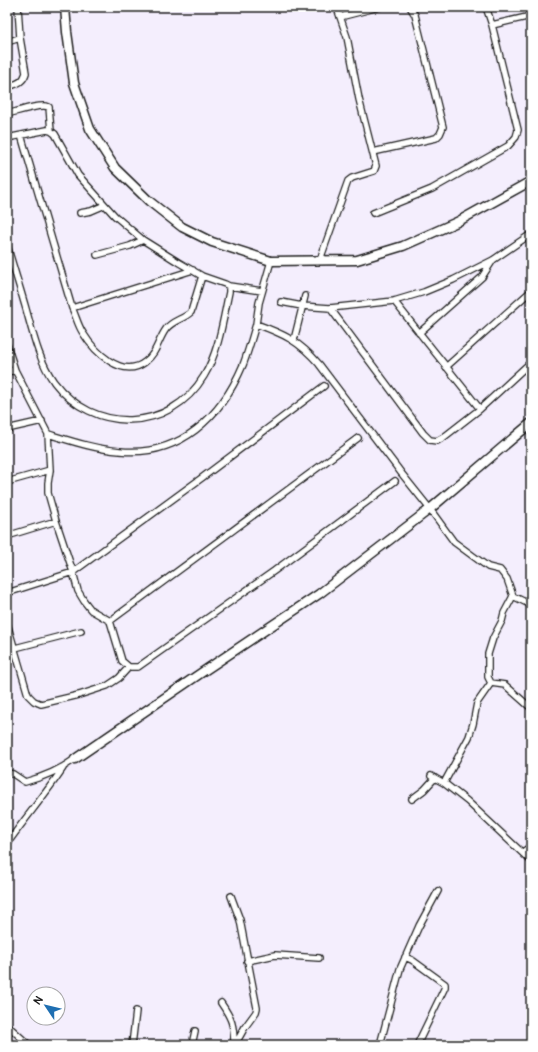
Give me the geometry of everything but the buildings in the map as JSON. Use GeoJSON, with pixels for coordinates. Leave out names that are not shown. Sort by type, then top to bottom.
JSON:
{"type":"FeatureCollection","features":[{"type":"Feature","properties":{"kind":"street"},"geometry":{"type":"LineString","coordinates":[[7,87],[20,83],[24,79],[26,73],[20,38],[18,7]]}},
{"type":"Feature","properties":{"kind":"street"},"geometry":{"type":"LineString","coordinates":[[65,7],[74,82],[90,129],[115,168],[149,201],[182,227],[212,242],[271,261],[357,260],[403,246],[457,222],[531,181]]}},
{"type":"Feature","properties":{"kind":"street"},"geometry":{"type":"LineString","coordinates":[[340,17],[380,7]]}},
{"type":"Feature","properties":{"kind":"street"},"geometry":{"type":"LineString","coordinates":[[373,152],[436,138],[440,134],[443,127],[415,15],[410,7]]}},
{"type":"Feature","properties":{"kind":"street"},"geometry":{"type":"LineString","coordinates":[[373,213],[432,189],[508,146],[516,137],[518,130],[492,25],[486,7]]}},
{"type":"Feature","properties":{"kind":"street"},"geometry":{"type":"LineString","coordinates":[[321,260],[346,185],[352,178],[376,169],[346,37],[337,8]]}},
{"type":"Feature","properties":{"kind":"street"},"geometry":{"type":"LineString","coordinates":[[492,25],[531,16]]}},
{"type":"Feature","properties":{"kind":"street"},"geometry":{"type":"LineString","coordinates":[[7,42],[20,38]]}},
{"type":"Feature","properties":{"kind":"street"},"geometry":{"type":"LineString","coordinates":[[7,114],[47,106],[49,107],[51,131]]}},
{"type":"Feature","properties":{"kind":"street"},"geometry":{"type":"LineString","coordinates":[[7,138],[46,130],[51,131],[55,134],[78,174],[105,205],[143,240],[202,276],[229,286],[262,291]]}},
{"type":"Feature","properties":{"kind":"street"},"geometry":{"type":"LineString","coordinates":[[21,135],[72,308],[82,332],[101,355],[120,366],[138,366],[144,363],[155,351],[166,329],[191,312],[202,276]]}},
{"type":"Feature","properties":{"kind":"street"},"geometry":{"type":"LineString","coordinates":[[80,213],[105,205]]}},
{"type":"Feature","properties":{"kind":"street"},"geometry":{"type":"LineString","coordinates":[[282,302],[302,306],[330,308],[394,302],[453,280],[493,260],[531,234]]}},
{"type":"Feature","properties":{"kind":"street"},"geometry":{"type":"LineString","coordinates":[[97,255],[130,246],[143,240]]}},
{"type":"Feature","properties":{"kind":"street"},"geometry":{"type":"LineString","coordinates":[[7,245],[35,341],[43,361],[54,381],[72,402],[107,419],[134,421],[144,419],[173,408],[190,395],[204,376],[212,358],[229,292],[229,286]]}},
{"type":"Feature","properties":{"kind":"street"},"geometry":{"type":"LineString","coordinates":[[419,333],[482,277],[493,260]]}},
{"type":"Feature","properties":{"kind":"street"},"geometry":{"type":"LineString","coordinates":[[48,434],[92,446],[120,451],[151,449],[166,446],[180,440],[199,428],[209,420],[229,394],[244,364],[256,324],[262,291],[271,261]]}},
{"type":"Feature","properties":{"kind":"street"},"geometry":{"type":"LineString","coordinates":[[72,308],[193,270]]}},
{"type":"Feature","properties":{"kind":"street"},"geometry":{"type":"LineString","coordinates":[[446,366],[531,291]]}},
{"type":"Feature","properties":{"kind":"street"},"geometry":{"type":"LineString","coordinates":[[294,340],[305,296]]}},
{"type":"Feature","properties":{"kind":"street"},"geometry":{"type":"LineString","coordinates":[[394,302],[480,409]]}},
{"type":"Feature","properties":{"kind":"street"},"geometry":{"type":"LineString","coordinates":[[330,308],[423,433],[430,440],[437,441],[444,437],[480,409],[531,362]]}},
{"type":"Feature","properties":{"kind":"street"},"geometry":{"type":"LineString","coordinates":[[256,324],[294,340],[308,351],[454,542],[488,567],[500,570],[504,574],[514,596],[531,606]]}},
{"type":"Feature","properties":{"kind":"street"},"geometry":{"type":"LineString","coordinates":[[7,345],[15,370],[48,434],[50,470],[48,493],[78,591],[91,610],[110,621],[122,660],[129,667],[138,667],[274,571],[395,481]]}},
{"type":"Feature","properties":{"kind":"street"},"geometry":{"type":"LineString","coordinates":[[7,372],[15,370]]}},
{"type":"Feature","properties":{"kind":"street"},"geometry":{"type":"LineString","coordinates":[[7,593],[73,572],[324,386]]}},
{"type":"Feature","properties":{"kind":"street"},"geometry":{"type":"LineString","coordinates":[[7,430],[42,421]]}},
{"type":"Feature","properties":{"kind":"street"},"geometry":{"type":"LineString","coordinates":[[7,774],[13,774],[25,782],[40,778],[63,768],[319,594],[430,509],[531,423]]}},
{"type":"Feature","properties":{"kind":"street"},"geometry":{"type":"LineString","coordinates":[[110,621],[358,438]]}},
{"type":"Feature","properties":{"kind":"street"},"geometry":{"type":"LineString","coordinates":[[7,482],[50,470]]}},
{"type":"Feature","properties":{"kind":"street"},"geometry":{"type":"LineString","coordinates":[[7,536],[56,521]]}},
{"type":"Feature","properties":{"kind":"street"},"geometry":{"type":"LineString","coordinates":[[491,683],[488,677],[488,654],[504,613],[514,596]]}},
{"type":"Feature","properties":{"kind":"street"},"geometry":{"type":"LineString","coordinates":[[7,623],[28,695],[34,701],[41,704],[79,695],[107,686],[120,678],[129,667]]}},
{"type":"Feature","properties":{"kind":"street"},"geometry":{"type":"LineString","coordinates":[[14,648],[81,631]]}},
{"type":"Feature","properties":{"kind":"street"},"geometry":{"type":"LineString","coordinates":[[491,683],[505,685],[531,708]]}},
{"type":"Feature","properties":{"kind":"street"},"geometry":{"type":"LineString","coordinates":[[444,783],[469,737],[478,703],[491,683]]}},
{"type":"Feature","properties":{"kind":"street"},"geometry":{"type":"LineString","coordinates":[[7,844],[22,821],[50,788],[63,768]]}},
{"type":"Feature","properties":{"kind":"street"},"geometry":{"type":"LineString","coordinates":[[412,799],[424,790],[433,777],[444,783],[467,801],[531,861]]}},
{"type":"Feature","properties":{"kind":"street"},"geometry":{"type":"LineString","coordinates":[[523,852],[531,846]]}},
{"type":"Feature","properties":{"kind":"street"},"geometry":{"type":"LineString","coordinates":[[380,1045],[400,969],[419,926],[438,891]]}},
{"type":"Feature","properties":{"kind":"street"},"geometry":{"type":"LineString","coordinates":[[231,896],[240,920],[257,1008],[235,1045]]}},
{"type":"Feature","properties":{"kind":"street"},"geometry":{"type":"LineString","coordinates":[[248,961],[275,955],[319,958]]}},
{"type":"Feature","properties":{"kind":"street"},"geometry":{"type":"LineString","coordinates":[[405,957],[445,984],[445,987],[417,1045]]}},
{"type":"Feature","properties":{"kind":"street"},"geometry":{"type":"LineString","coordinates":[[221,1003],[231,1017],[235,1045]]}},
{"type":"Feature","properties":{"kind":"street"},"geometry":{"type":"LineString","coordinates":[[132,1045],[136,1011]]}},
{"type":"Feature","properties":{"kind":"street"},"geometry":{"type":"LineString","coordinates":[[7,1025],[28,1045]]}},
{"type":"Feature","properties":{"kind":"street"},"geometry":{"type":"LineString","coordinates":[[192,1045],[195,1031]]}}]}
